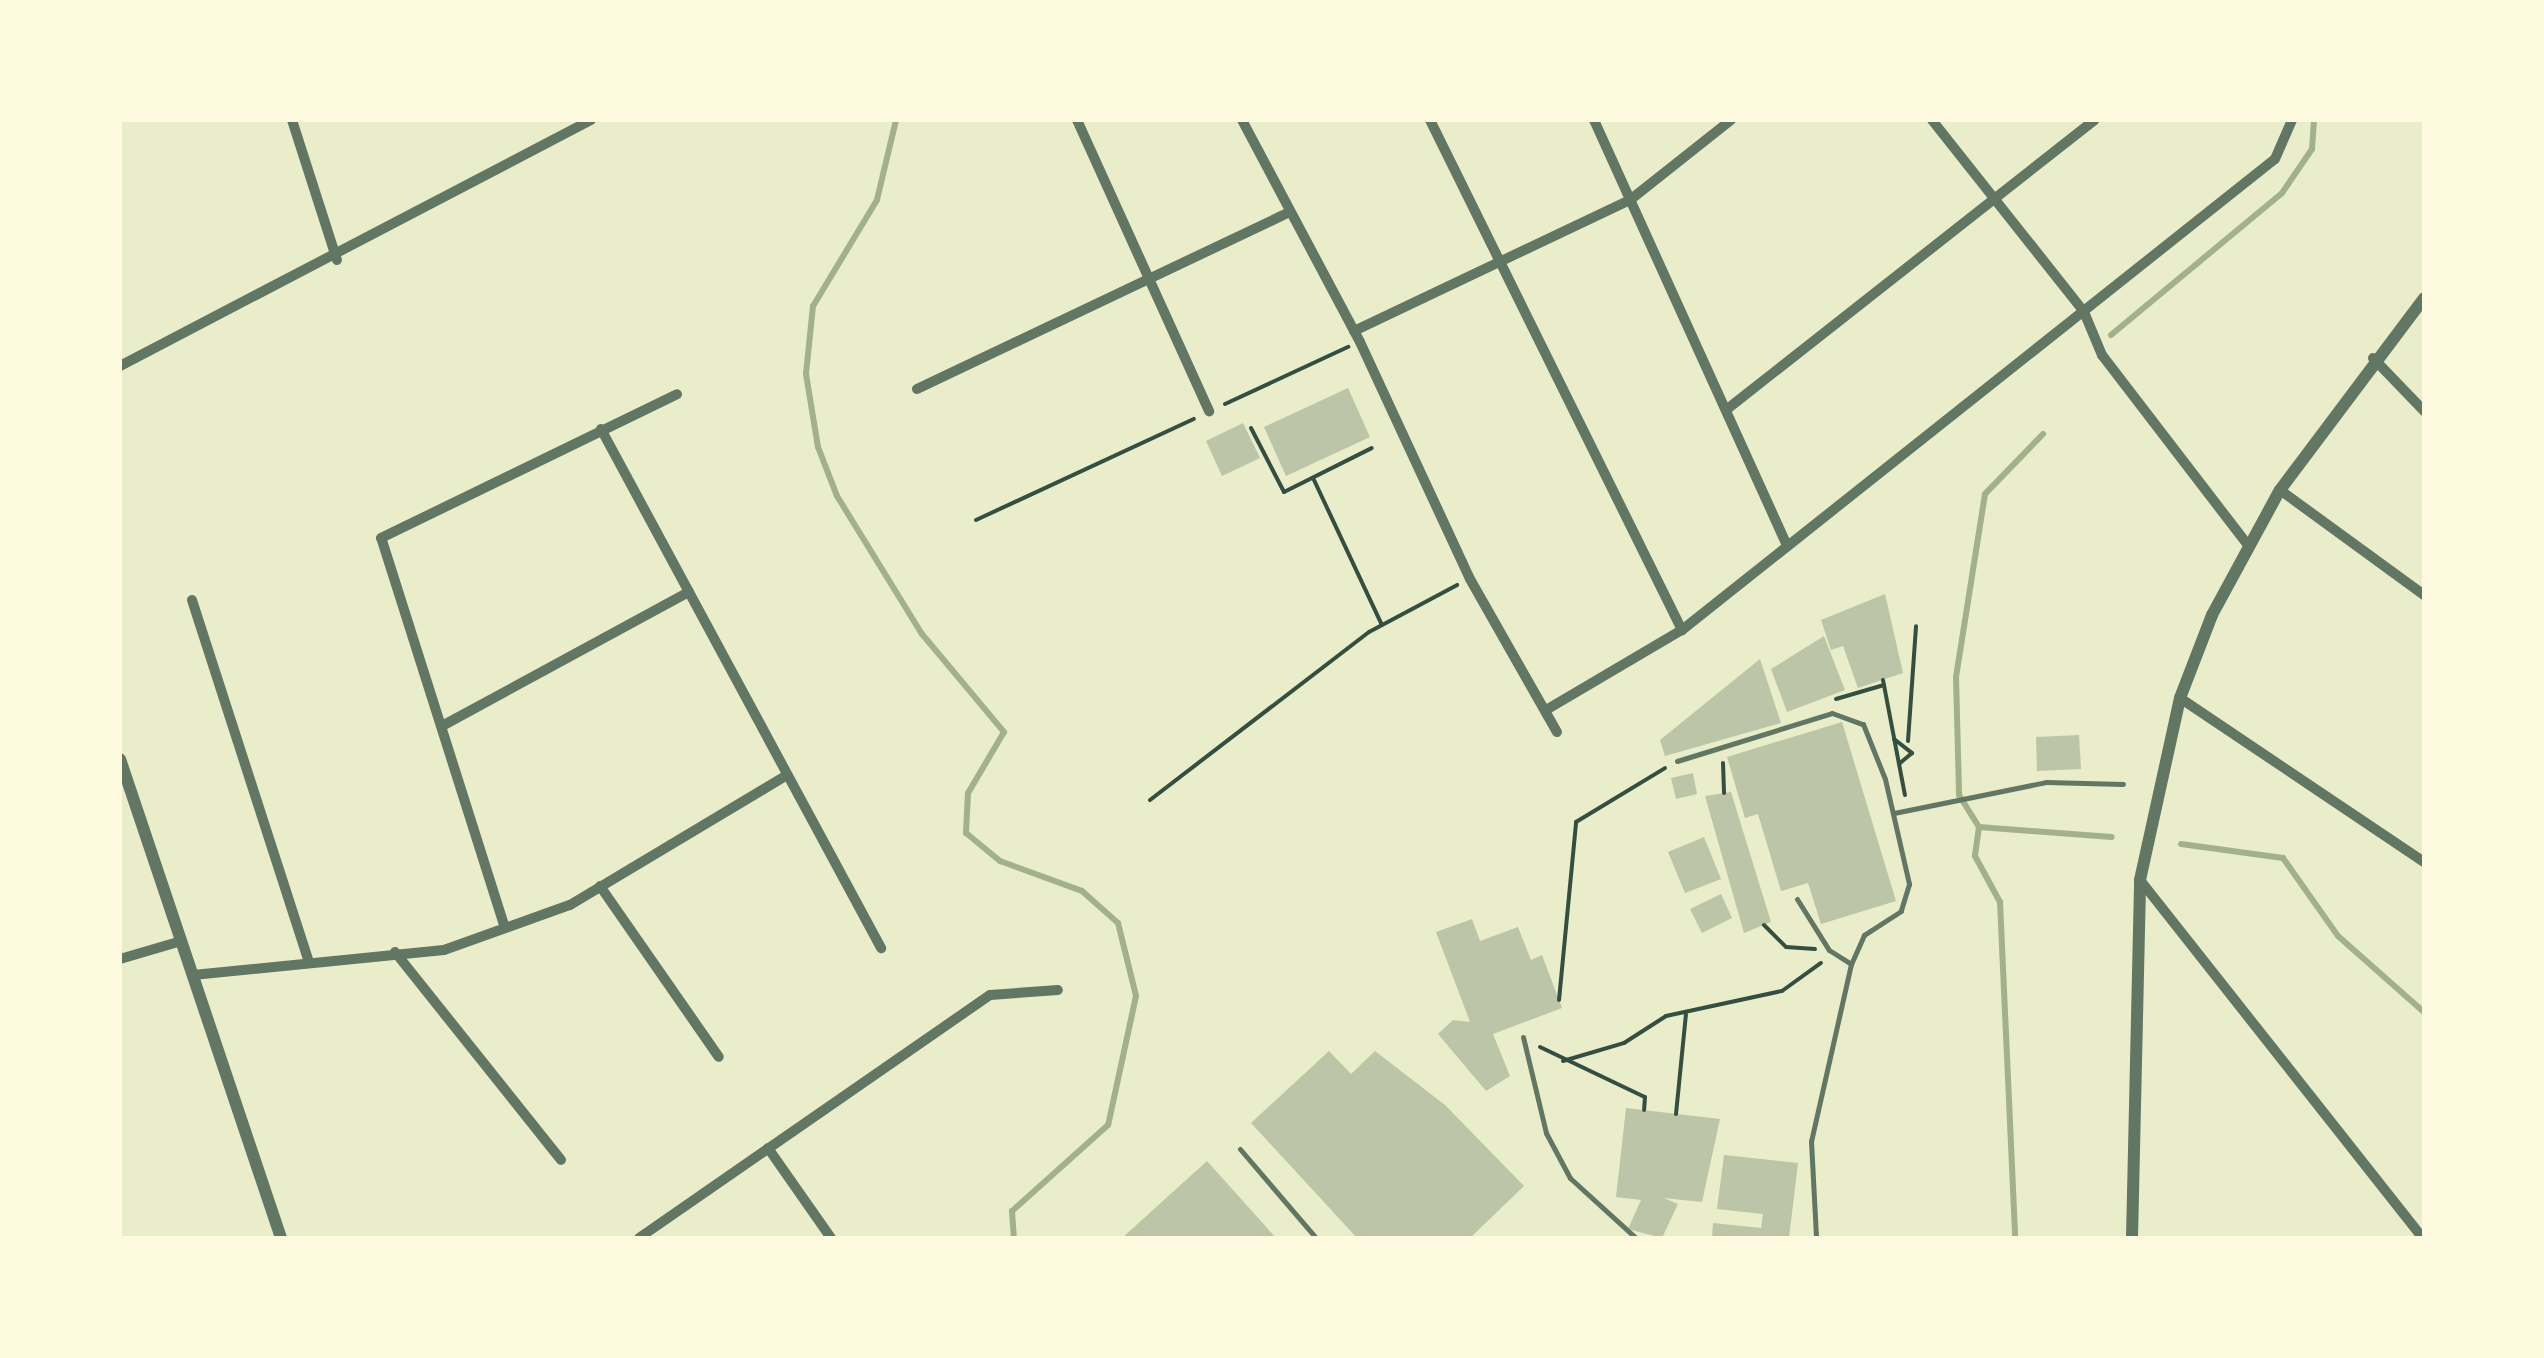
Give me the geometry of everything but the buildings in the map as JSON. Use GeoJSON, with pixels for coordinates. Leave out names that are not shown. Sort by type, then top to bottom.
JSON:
{"type":"FeatureCollection","features":[{"type":"Feature","properties":{"kind":"street"},"geometry":{"type":"LineString","coordinates":[[292,120],[336,260]]}},
{"type":"Feature","properties":{"kind":"street"},"geometry":{"type":"LineString","coordinates":[[120,366],[336,260],[591,120]]}},
{"type":"Feature","properties":{"kind":"street"},"geometry":{"type":"LineString","coordinates":[[1077,120],[1151,276],[1209,412]]}},
{"type":"Feature","properties":{"kind":"street"},"geometry":{"type":"LineString","coordinates":[[1242,120],[1357,336],[1470,579],[1557,732]]}},
{"type":"Feature","properties":{"kind":"street"},"geometry":{"type":"LineString","coordinates":[[1430,120],[1494,264],[1682,630]]}},
{"type":"Feature","properties":{"kind":"street"},"geometry":{"type":"LineString","coordinates":[[1594,120],[1787,546]]}},
{"type":"Feature","properties":{"kind":"street"},"geometry":{"type":"LineString","coordinates":[[1357,336],[1494,264],[1630,200],[1731,120]]}},
{"type":"Feature","properties":{"kind":"street"},"geometry":{"type":"LineString","coordinates":[[1932,120],[2084,312],[2102,355],[2247,544]]}},
{"type":"Feature","properties":{"kind":"street"},"geometry":{"type":"LineString","coordinates":[[1726,410],[2094,120]]}},
{"type":"Feature","properties":{"kind":"street"},"geometry":{"type":"LineString","coordinates":[[1546,710],[1682,630],[2275,158],[2292,120]]}},
{"type":"Feature","properties":{"kind":"street"},"geometry":{"type":"LineString","coordinates":[[917,389],[1290,212]]}},
{"type":"Feature","properties":{"kind":"street"},"geometry":{"type":"LineString","coordinates":[[2132,1238],[2140,880],[2180,698],[2247,544],[2372,357],[2424,298]]}},
{"type":"Feature","properties":{"kind":"street"},"geometry":{"type":"LineString","coordinates":[[2372,357],[2424,411]]}},
{"type":"Feature","properties":{"kind":"street"},"geometry":{"type":"LineString","coordinates":[[505,928],[381,538],[677,394]]}},
{"type":"Feature","properties":{"kind":"street"},"geometry":{"type":"LineString","coordinates":[[601,429],[881,948]]}},
{"type":"Feature","properties":{"kind":"street"},"geometry":{"type":"LineString","coordinates":[[2280,490],[2424,595]]}},
{"type":"Feature","properties":{"kind":"street"},"geometry":{"type":"LineString","coordinates":[[442,726],[689,592]]}},
{"type":"Feature","properties":{"kind":"street"},"geometry":{"type":"LineString","coordinates":[[192,600],[308,959]]}},
{"type":"Feature","properties":{"kind":"street"},"geometry":{"type":"LineString","coordinates":[[2180,698],[2424,862]]}},
{"type":"Feature","properties":{"kind":"street"},"geometry":{"type":"LineString","coordinates":[[120,759],[281,1238]]}},
{"type":"Feature","properties":{"kind":"street"},"geometry":{"type":"LineString","coordinates":[[193,975],[308,959],[444,950],[600,886],[788,775]]}},
{"type":"Feature","properties":{"kind":"street"},"geometry":{"type":"LineString","coordinates":[[2140,880],[2422,1238]]}},
{"type":"Feature","properties":{"kind":"street"},"geometry":{"type":"LineString","coordinates":[[600,886],[719,1057]]}},
{"type":"Feature","properties":{"kind":"street"},"geometry":{"type":"LineString","coordinates":[[120,959],[181,940]]}},
{"type":"Feature","properties":{"kind":"street"},"geometry":{"type":"LineString","coordinates":[[395,952],[560,1160]]}},
{"type":"Feature","properties":{"kind":"street"},"geometry":{"type":"LineString","coordinates":[[639,1238],[990,995],[1058,990]]}},
{"type":"Feature","properties":{"kind":"street"},"geometry":{"type":"LineString","coordinates":[[768,1148],[830,1238]]}},
{"type":"Feature","properties":{"kind":"lane"},"geometry":{"type":"LineString","coordinates":[[1677,761],[1832,713],[1863,724],[1893,814],[1909,884],[1900,911],[1864,935],[1851,964],[1811,1141],[1816,1238]]}},
{"type":"Feature","properties":{"kind":"lane"},"geometry":{"type":"LineString","coordinates":[[1893,814],[1945,800],[2046,782],[2123,784]]}},
{"type":"Feature","properties":{"kind":"lane"},"geometry":{"type":"LineString","coordinates":[[1797,899],[1829,950],[1851,964]]}},
{"type":"Feature","properties":{"kind":"lane"},"geometry":{"type":"LineString","coordinates":[[1523,1038],[1546,1133],[1570,1178],[1636,1238]]}},
{"type":"Feature","properties":{"kind":"lane"},"geometry":{"type":"LineString","coordinates":[[1240,1149],[1316,1238]]}},
{"type":"Feature","properties":{"kind":"path"},"geometry":{"type":"LineString","coordinates":[[976,520],[1209,412],[1357,336]]}},
{"type":"Feature","properties":{"kind":"path"},"geometry":{"type":"LineString","coordinates":[[1251,428],[1284,492],[1372,448]]}},
{"type":"Feature","properties":{"kind":"path"},"geometry":{"type":"LineString","coordinates":[[1313,478],[1382,625]]}},
{"type":"Feature","properties":{"kind":"path"},"geometry":{"type":"LineString","coordinates":[[1150,800],[1382,625],[1470,579]]}},
{"type":"Feature","properties":{"kind":"path"},"geometry":{"type":"LineString","coordinates":[[1899,764],[1912,752],[1908,741],[1916,626]]}},
{"type":"Feature","properties":{"kind":"path"},"geometry":{"type":"LineString","coordinates":[[1832,713],[1828,702],[1883,682],[1908,810]]}},
{"type":"Feature","properties":{"kind":"path"},"geometry":{"type":"LineString","coordinates":[[1894,739],[1908,741]]}},
{"type":"Feature","properties":{"kind":"path"},"geometry":{"type":"LineString","coordinates":[[1722,747],[1724,793]]}},
{"type":"Feature","properties":{"kind":"path"},"geometry":{"type":"LineString","coordinates":[[1559,1000],[1576,822],[1677,761]]}},
{"type":"Feature","properties":{"kind":"path"},"geometry":{"type":"LineString","coordinates":[[1764,925],[1786,947],[1829,950]]}},
{"type":"Feature","properties":{"kind":"path"},"geometry":{"type":"LineString","coordinates":[[1563,1060],[1686,1012],[1782,991],[1829,950]]}},
{"type":"Feature","properties":{"kind":"path"},"geometry":{"type":"LineString","coordinates":[[1676,1114],[1686,1012]]}},
{"type":"Feature","properties":{"kind":"path"},"geometry":{"type":"LineString","coordinates":[[1523,1038],[1645,1097],[1644,1110]]}},
{"type":"Feature","properties":{"kind":"waterway"},"geometry":{"type":"LineString","coordinates":[[896,120],[877,200],[813,306],[806,374],[818,447],[837,496],[922,634],[1004,732],[968,793],[966,833],[1000,861],[1082,891],[1118,923],[1136,996],[1108,1125],[1012,1211],[1014,1238]]}},
{"type":"Feature","properties":{"kind":"waterway"},"geometry":{"type":"LineString","coordinates":[[2111,335],[2282,193],[2312,149],[2314,120]]}},
{"type":"Feature","properties":{"kind":"waterway"},"geometry":{"type":"LineString","coordinates":[[2043,434],[1985,494],[1956,677],[1959,795],[1979,827],[2112,837]]}},
{"type":"Feature","properties":{"kind":"waterway"},"geometry":{"type":"LineString","coordinates":[[1979,827],[1975,856],[2000,902],[2015,1238]]}},
{"type":"Feature","properties":{"kind":"waterway"},"geometry":{"type":"LineString","coordinates":[[2181,844],[2283,858],[2338,936],[2424,1012]]}}]}
